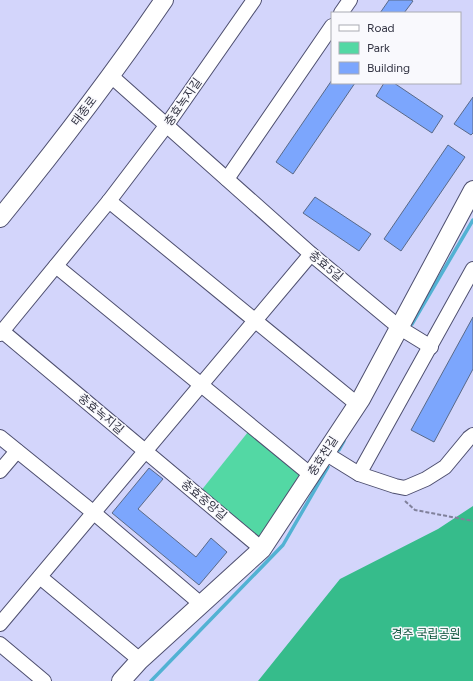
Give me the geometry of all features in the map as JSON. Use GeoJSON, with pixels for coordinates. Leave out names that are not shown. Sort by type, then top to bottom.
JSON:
{"type":"FeatureCollection","features":[{"type":"Feature","properties":{"kind":"street","name":"태종로"},"geometry":{"type":"LineString","coordinates":[[0,218],[35,176],[164,0]]}},
{"type":"Feature","properties":{"kind":"street","name":"충효녹지길"},"geometry":{"type":"LineString","coordinates":[[145,451],[1,332],[109,201],[166,126],[254,0]]}},
{"type":"Feature","properties":{"kind":"street"},"geometry":{"type":"LineString","coordinates":[[342,12],[350,0]]}},
{"type":"Feature","properties":{"kind":"street"},"geometry":{"type":"LineString","coordinates":[[227,179],[331,27]]}},
{"type":"Feature","properties":{"kind":"street","name":"충효5길"},"geometry":{"type":"LineString","coordinates":[[110,75],[311,254],[400,328],[431,347]]}},
{"type":"Feature","properties":{"kind":"street","name":"충효천길"},"geometry":{"type":"LineString","coordinates":[[121,681],[140,660],[262,549],[358,404],[473,190]]}},
{"type":"Feature","properties":{"kind":"street"},"geometry":{"type":"LineString","coordinates":[[109,201],[358,404]]}},
{"type":"Feature","properties":{"kind":"street"},"geometry":{"type":"LineString","coordinates":[[0,624],[311,254]]}},
{"type":"Feature","properties":{"kind":"street"},"geometry":{"type":"LineString","coordinates":[[56,266],[311,475]]}},
{"type":"Feature","properties":{"kind":"street"},"geometry":{"type":"LineString","coordinates":[[359,474],[431,347],[473,269]]}},
{"type":"Feature","properties":{"kind":"street"},"geometry":{"type":"LineString","coordinates":[[325,453],[359,474],[405,488],[426,479],[445,467],[473,435]]}},
{"type":"Feature","properties":{"kind":"street"},"geometry":{"type":"LineString","coordinates":[[0,437],[94,513],[201,604]]}},
{"type":"Feature","properties":{"kind":"street"},"geometry":{"type":"LineString","coordinates":[[0,472],[17,451]]}},
{"type":"Feature","properties":{"kind":"street","name":"충효중앙길"},"geometry":{"type":"LineString","coordinates":[[145,451],[262,549]]}},
{"type":"Feature","properties":{"kind":"street"},"geometry":{"type":"LineString","coordinates":[[40,576],[140,660]]}},
{"type":"Feature","properties":{"kind":"street"},"geometry":{"type":"LineString","coordinates":[[0,644],[44,681]]}},
{"type":"Feature","properties":{"kind":"path"},"geometry":{"type":"LineString","coordinates":[[405,488],[405,501],[415,510],[473,521]]}},
{"type":"Feature","properties":{"kind":"green space"},"geometry":{"type":"Polygon","coordinates":[[[248,432],[302,476],[260,542],[200,492],[248,432]]]}},
{"type":"Feature","properties":{"kind":"green space","name":"경주 국립공원"},"geometry":{"type":"Polygon","coordinates":[[[473,506],[473,681],[258,681],[340,579],[438,529],[473,506]]]}},
{"type":"Feature","properties":{"kind":"building"},"geometry":{"type":"Polygon","coordinates":[[[389,0],[413,1],[405,12],[381,12],[389,0]]]}},
{"type":"Feature","properties":{"kind":"building"},"geometry":{"type":"Polygon","coordinates":[[[331,81],[331,84],[354,84],[293,174],[276,162],[331,81]]]}},
{"type":"Feature","properties":{"kind":"building"},"geometry":{"type":"Polygon","coordinates":[[[383,84],[395,84],[443,116],[432,133],[376,96],[383,84]]]}},
{"type":"Feature","properties":{"kind":"building"},"geometry":{"type":"Polygon","coordinates":[[[473,97],[473,133],[471,135],[454,124],[473,97]]]}},
{"type":"Feature","properties":{"kind":"building"},"geometry":{"type":"Polygon","coordinates":[[[448,145],[465,157],[401,251],[384,239],[448,145]]]}},
{"type":"Feature","properties":{"kind":"building"},"geometry":{"type":"Polygon","coordinates":[[[315,197],[371,234],[359,251],[303,213],[315,197]]]}},
{"type":"Feature","properties":{"kind":"building"},"geometry":{"type":"Polygon","coordinates":[[[473,317],[473,369],[434,442],[411,430],[473,317]]]}},
{"type":"Feature","properties":{"kind":"building"},"geometry":{"type":"Polygon","coordinates":[[[149,468],[163,479],[138,509],[196,557],[211,538],[227,552],[199,585],[112,513],[149,468]]]}},
{"type":"Feature","properties":{"kind":"waterway"},"geometry":{"type":"LineString","coordinates":[[412,324],[473,220]]}},
{"type":"Feature","properties":{"kind":"waterway"},"geometry":{"type":"LineString","coordinates":[[339,450],[344,441]]}},
{"type":"Feature","properties":{"kind":"waterway"},"geometry":{"type":"LineString","coordinates":[[151,681],[283,545],[328,467]]}}]}
